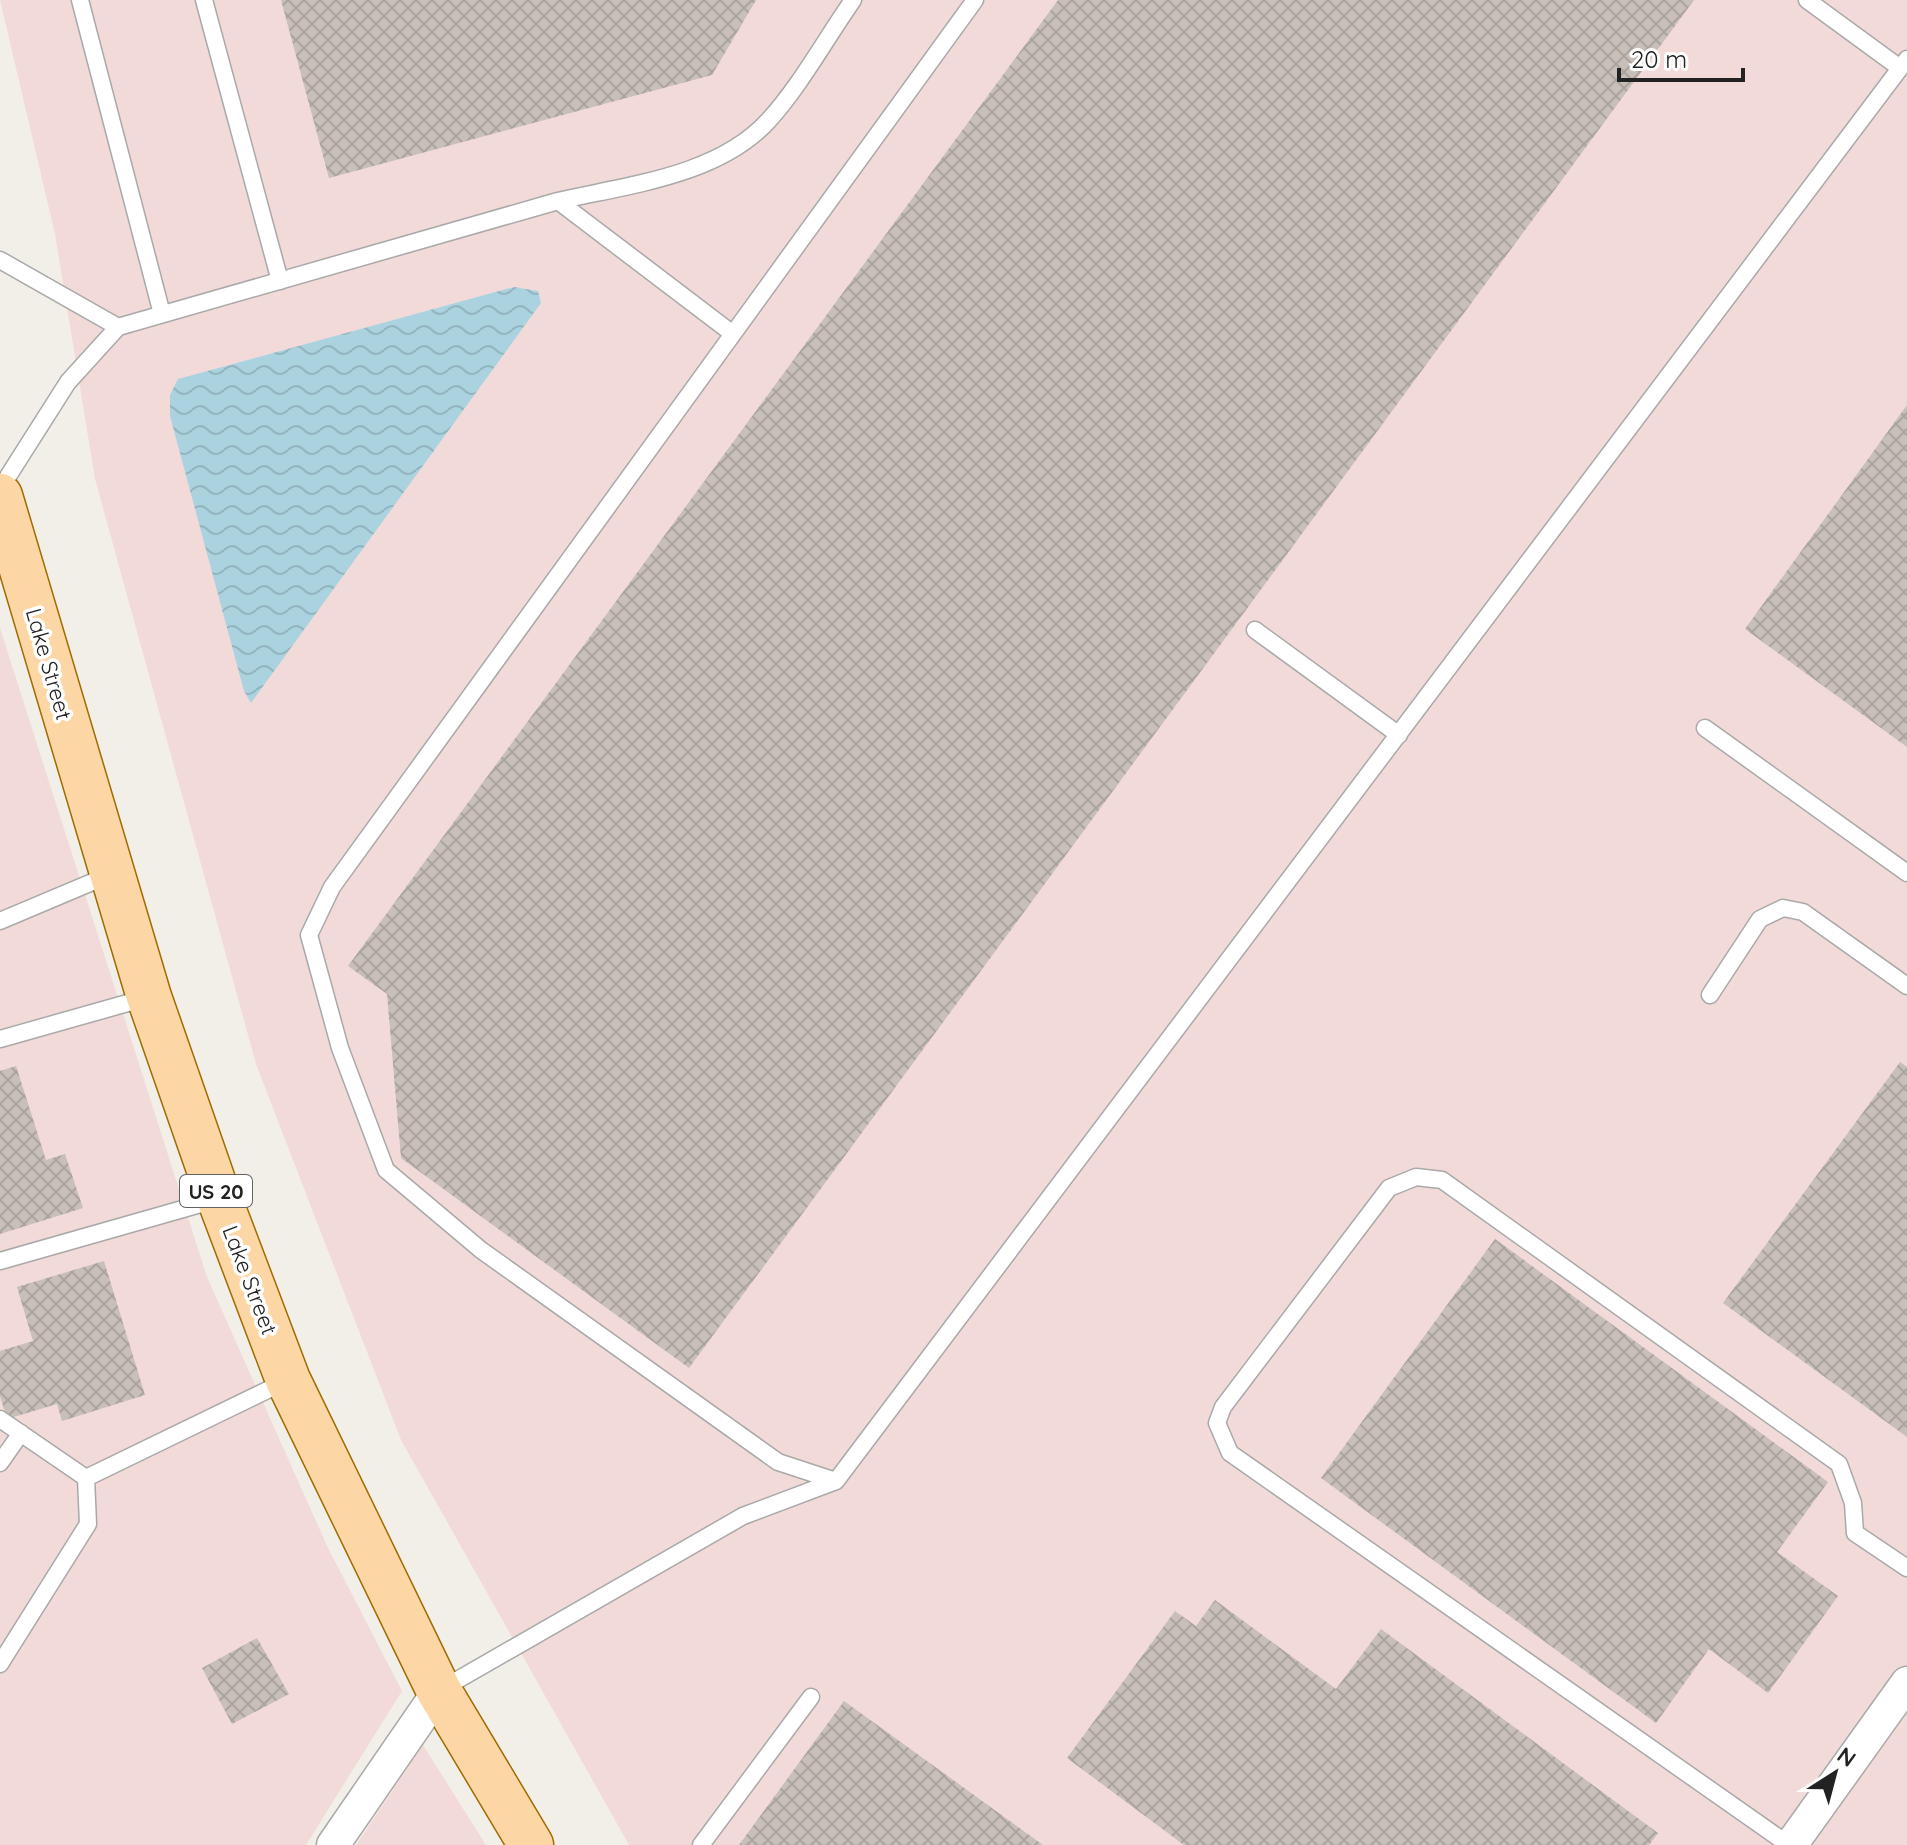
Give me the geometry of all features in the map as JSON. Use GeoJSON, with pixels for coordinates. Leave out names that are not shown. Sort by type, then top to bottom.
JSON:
{"type":"FeatureCollection","features":[{"type":"Feature","properties":{"kind":"main road","name":"Lake Street"},"geometry":{"type":"LineString","coordinates":[[0,496],[110,875],[149,997],[219,1198],[288,1380],[439,1691],[531,1845]]}},
{"type":"Feature","properties":{"kind":"street"},"geometry":{"type":"LineString","coordinates":[[1790,1845],[1907,1683]]}},
{"type":"Feature","properties":{"kind":"street"},"geometry":{"type":"LineString","coordinates":[[333,1845],[439,1691]]}},
{"type":"Feature","properties":{"kind":"lane"},"geometry":{"type":"LineString","coordinates":[[80,0],[162,314]]}},
{"type":"Feature","properties":{"kind":"lane"},"geometry":{"type":"LineString","coordinates":[[204,0],[280,281]]}},
{"type":"Feature","properties":{"kind":"lane"},"geometry":{"type":"LineString","coordinates":[[0,489],[68,382],[118,327],[558,201],[658,178],[725,155],[768,122],[853,0]]}},
{"type":"Feature","properties":{"kind":"lane"},"geometry":{"type":"LineString","coordinates":[[836,1481],[778,1462],[481,1250],[386,1170],[340,1048],[309,935],[332,887],[975,0]]}},
{"type":"Feature","properties":{"kind":"lane"},"geometry":{"type":"LineString","coordinates":[[439,1691],[743,1516],[836,1481],[1904,63],[1807,0]]}},
{"type":"Feature","properties":{"kind":"lane"},"geometry":{"type":"LineString","coordinates":[[558,201],[733,334]]}},
{"type":"Feature","properties":{"kind":"lane"},"geometry":{"type":"LineString","coordinates":[[0,260],[118,327]]}},
{"type":"Feature","properties":{"kind":"lane"},"geometry":{"type":"LineString","coordinates":[[1255,630],[1399,735]]}},
{"type":"Feature","properties":{"kind":"lane"},"geometry":{"type":"LineString","coordinates":[[1705,728],[1907,873]]}},
{"type":"Feature","properties":{"kind":"lane"},"geometry":{"type":"LineString","coordinates":[[0,921],[110,875]]}},
{"type":"Feature","properties":{"kind":"lane"},"geometry":{"type":"LineString","coordinates":[[1710,995],[1760,919],[1783,908],[1803,912],[1907,986]]}},
{"type":"Feature","properties":{"kind":"lane"},"geometry":{"type":"LineString","coordinates":[[0,1039],[149,997]]}},
{"type":"Feature","properties":{"kind":"lane"},"geometry":{"type":"LineString","coordinates":[[1790,1845],[1230,1453],[1217,1423],[1223,1407],[1389,1188],[1416,1177],[1442,1180],[1839,1464],[1853,1503],[1855,1533],[1907,1568]]}},
{"type":"Feature","properties":{"kind":"lane"},"geometry":{"type":"LineString","coordinates":[[0,1261],[219,1198]]}},
{"type":"Feature","properties":{"kind":"lane"},"geometry":{"type":"LineString","coordinates":[[86,1478],[288,1380]]}},
{"type":"Feature","properties":{"kind":"lane"},"geometry":{"type":"LineString","coordinates":[[0,1419],[86,1478]]}},
{"type":"Feature","properties":{"kind":"lane"},"geometry":{"type":"LineString","coordinates":[[0,1463],[21,1433]]}},
{"type":"Feature","properties":{"kind":"lane"},"geometry":{"type":"LineString","coordinates":[[0,1664],[88,1524],[86,1478]]}},
{"type":"Feature","properties":{"kind":"lane"},"geometry":{"type":"LineString","coordinates":[[701,1845],[811,1697]]}},
{"type":"Feature","properties":{"kind":"shaded area"},"geometry":{"type":"Polygon","coordinates":[[[0,0],[1907,0],[1907,1845],[629,1845],[401,1440],[256,1064],[95,479],[55,234],[0,0]]]}},
{"type":"Feature","properties":{"kind":"shaded area"},"geometry":{"type":"Polygon","coordinates":[[[0,628],[207,1277],[328,1548],[402,1691],[306,1845],[0,1845],[0,628]]]}},
{"type":"Feature","properties":{"kind":"shaded area"},"geometry":{"type":"Polygon","coordinates":[[[423,1745],[486,1845],[356,1845],[423,1745]]]}},
{"type":"Feature","properties":{"kind":"water"},"geometry":{"type":"Polygon","coordinates":[[[514,287],[538,291],[541,303],[251,703],[244,691],[170,416],[170,395],[178,379],[514,287]]]}},
{"type":"Feature","properties":{"kind":"building"},"geometry":{"type":"Polygon","coordinates":[[[281,0],[756,0],[712,75],[329,178],[281,0]]]}},
{"type":"Feature","properties":{"kind":"building"},"geometry":{"type":"Polygon","coordinates":[[[1058,0],[1694,0],[689,1368],[401,1158],[387,994],[348,966],[1058,0]]]}},
{"type":"Feature","properties":{"kind":"building"},"geometry":{"type":"Polygon","coordinates":[[[1907,405],[1907,747],[1745,629],[1907,405]]]}},
{"type":"Feature","properties":{"kind":"building"},"geometry":{"type":"Polygon","coordinates":[[[1900,1062],[1907,1067],[1907,1437],[1723,1303],[1900,1062]]]}},
{"type":"Feature","properties":{"kind":"building"},"geometry":{"type":"Polygon","coordinates":[[[16,1066],[46,1160],[65,1154],[83,1208],[0,1234],[0,1071],[16,1066]]]}},
{"type":"Feature","properties":{"kind":"building"},"geometry":{"type":"Polygon","coordinates":[[[1495,1239],[1828,1482],[1777,1552],[1838,1596],[1768,1693],[1709,1649],[1656,1723],[1321,1478],[1495,1239]]]}},
{"type":"Feature","properties":{"kind":"building"},"geometry":{"type":"Polygon","coordinates":[[[104,1261],[145,1395],[62,1421],[57,1404],[7,1419],[0,1396],[0,1351],[33,1341],[17,1287],[104,1261]]]}},
{"type":"Feature","properties":{"kind":"building"},"geometry":{"type":"Polygon","coordinates":[[[1215,1600],[1336,1689],[1381,1629],[1658,1833],[1649,1845],[1184,1845],[1067,1758],[1175,1611],[1196,1626],[1215,1600]]]}},
{"type":"Feature","properties":{"kind":"building"},"geometry":{"type":"Polygon","coordinates":[[[257,1638],[289,1694],[232,1724],[202,1668],[257,1638]]]}},
{"type":"Feature","properties":{"kind":"building"},"geometry":{"type":"Polygon","coordinates":[[[844,1701],[1043,1845],[739,1845],[844,1701]]]}}]}
